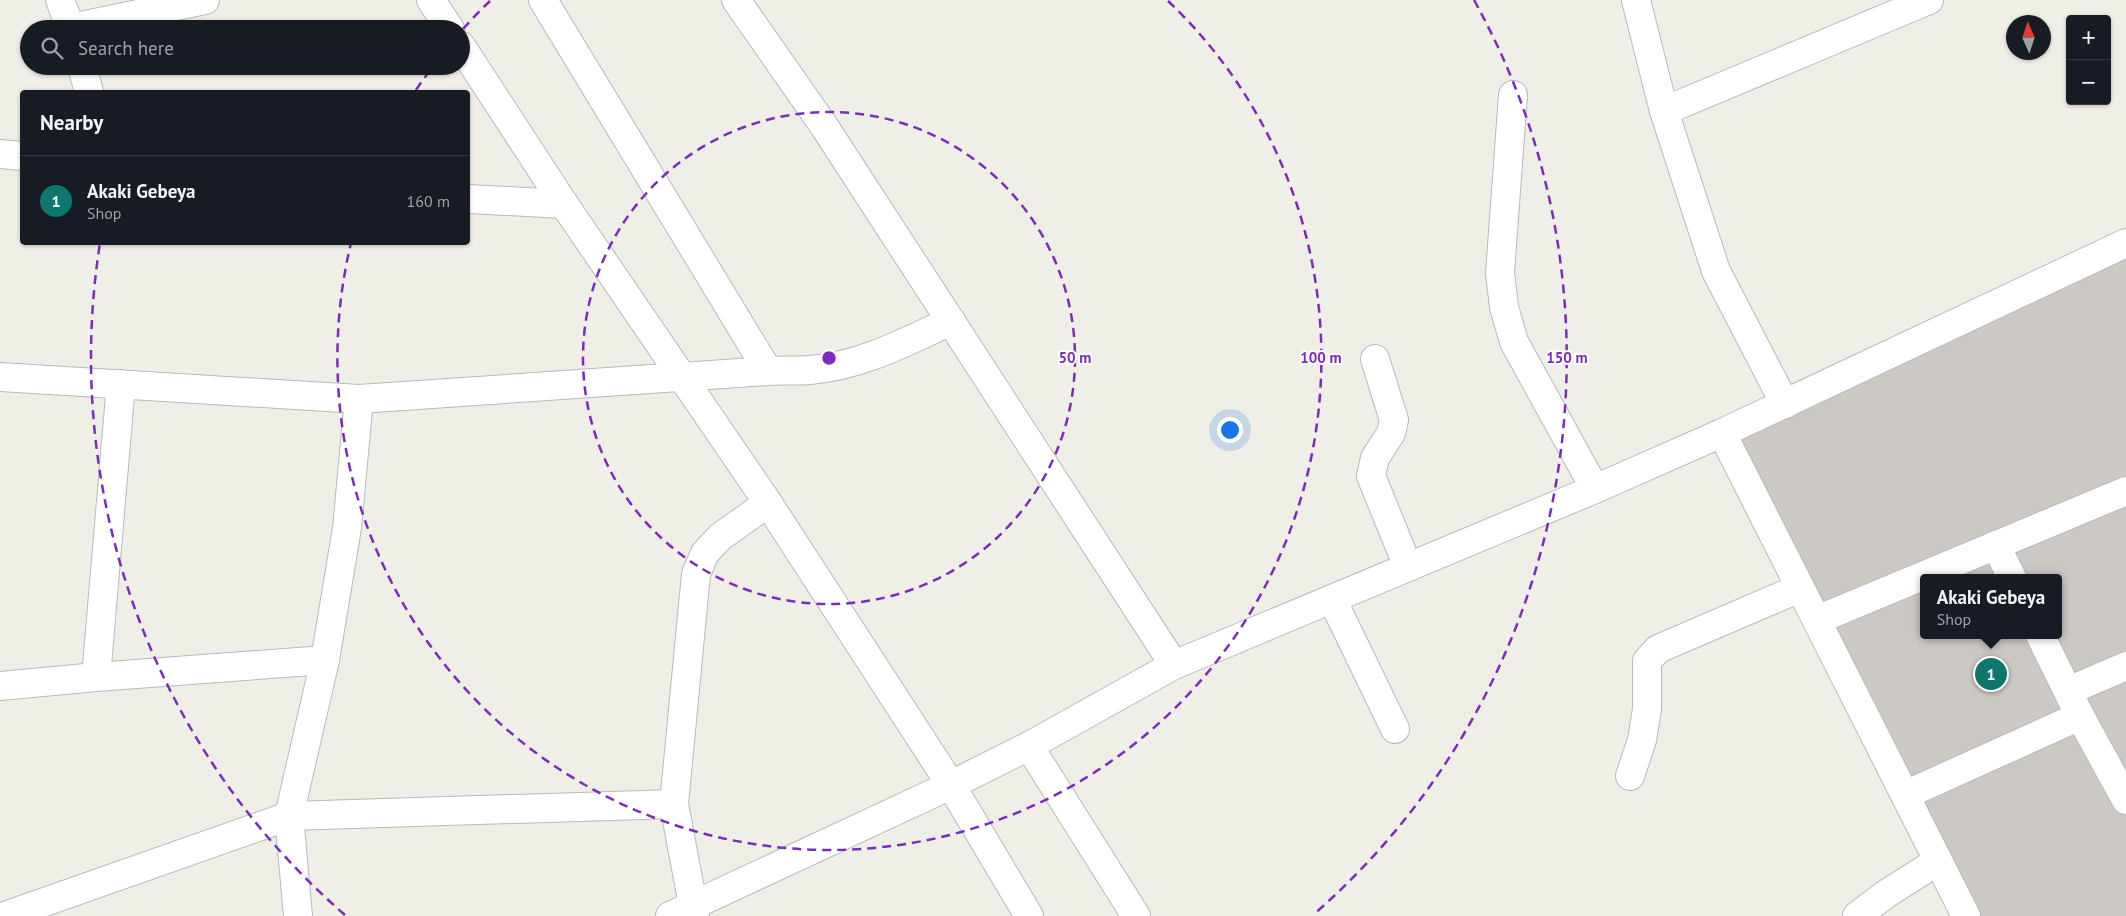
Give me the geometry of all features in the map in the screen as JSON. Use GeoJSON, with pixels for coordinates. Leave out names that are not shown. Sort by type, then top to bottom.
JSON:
{"type":"FeatureCollection","features":[{"type":"Feature","properties":{"kind":"street"},"geometry":{"type":"LineString","coordinates":[[60,0],[68,20]]}},
{"type":"Feature","properties":{"kind":"street"},"geometry":{"type":"LineString","coordinates":[[113,20],[205,0]]}},
{"type":"Feature","properties":{"kind":"street"},"geometry":{"type":"LineString","coordinates":[[431,0],[444,20]]}},
{"type":"Feature","properties":{"kind":"street"},"geometry":{"type":"LineString","coordinates":[[543,0],[768,371]]}},
{"type":"Feature","properties":{"kind":"street"},"geometry":{"type":"LineString","coordinates":[[736,0],[824,126],[1174,665]]}},
{"type":"Feature","properties":{"kind":"street"},"geometry":{"type":"LineString","coordinates":[[1636,0],[1664,110],[1716,271],[1785,404]]}},
{"type":"Feature","properties":{"kind":"street"},"geometry":{"type":"LineString","coordinates":[[1664,110],[1929,0]]}},
{"type":"Feature","properties":{"kind":"street"},"geometry":{"type":"LineString","coordinates":[[470,60],[564,204],[684,377],[768,503],[951,785],[1029,916]]}},
{"type":"Feature","properties":{"kind":"street"},"geometry":{"type":"LineString","coordinates":[[84,75],[88,90]]}},
{"type":"Feature","properties":{"kind":"street"},"geometry":{"type":"LineString","coordinates":[[1513,95],[1500,273],[1504,307],[1514,342],[1595,489]]}},
{"type":"Feature","properties":{"kind":"street"},"geometry":{"type":"LineString","coordinates":[[0,154],[20,156]]}},
{"type":"Feature","properties":{"kind":"street"},"geometry":{"type":"LineString","coordinates":[[470,199],[564,204]]}},
{"type":"Feature","properties":{"kind":"street"},"geometry":{"type":"LineString","coordinates":[[768,503],[720,537],[705,553],[696,574],[674,804],[686,912],[1029,746],[1174,665],[1595,489],[1722,433],[2126,243]]}},
{"type":"Feature","properties":{"kind":"street"},"geometry":{"type":"LineString","coordinates":[[0,377],[359,399],[768,371],[811,370],[849,363],[881,353],[951,321]]}},
{"type":"Feature","properties":{"kind":"street"},"geometry":{"type":"LineString","coordinates":[[1375,359],[1394,420],[1391,433],[1375,458],[1371,476],[1408,567]]}},
{"type":"Feature","properties":{"kind":"street"},"geometry":{"type":"LineString","coordinates":[[96,677],[121,384]]}},
{"type":"Feature","properties":{"kind":"street"},"geometry":{"type":"LineString","coordinates":[[298,916],[289,816],[326,660],[347,528],[359,399]]}},
{"type":"Feature","properties":{"kind":"street"},"geometry":{"type":"LineString","coordinates":[[1722,433],[1966,916]]}},
{"type":"Feature","properties":{"kind":"street"},"geometry":{"type":"LineString","coordinates":[[1927,574],[2126,491]]}},
{"type":"Feature","properties":{"kind":"street"},"geometry":{"type":"LineString","coordinates":[[1996,545],[2010,574]]}},
{"type":"Feature","properties":{"kind":"street"},"geometry":{"type":"LineString","coordinates":[[1817,620],[1920,577]]}},
{"type":"Feature","properties":{"kind":"street"},"geometry":{"type":"LineString","coordinates":[[1630,776],[1642,740],[1647,709],[1647,661],[1658,649],[1800,588]]}},
{"type":"Feature","properties":{"kind":"street"},"geometry":{"type":"LineString","coordinates":[[1332,599],[1395,728]]}},
{"type":"Feature","properties":{"kind":"street"},"geometry":{"type":"LineString","coordinates":[[2042,639],[2080,716],[2126,800]]}},
{"type":"Feature","properties":{"kind":"street"},"geometry":{"type":"LineString","coordinates":[[0,686],[326,660]]}},
{"type":"Feature","properties":{"kind":"street"},"geometry":{"type":"LineString","coordinates":[[2068,690],[2126,666]]}},
{"type":"Feature","properties":{"kind":"street"},"geometry":{"type":"LineString","coordinates":[[1905,795],[2080,716]]}},
{"type":"Feature","properties":{"kind":"street"},"geometry":{"type":"LineString","coordinates":[[1029,746],[1136,916]]}},
{"type":"Feature","properties":{"kind":"street"},"geometry":{"type":"LineString","coordinates":[[5,916],[289,816],[674,804]]}},
{"type":"Feature","properties":{"kind":"street"},"geometry":{"type":"LineString","coordinates":[[1858,916],[1886,894],[1938,861]]}},
{"type":"Feature","properties":{"kind":"building"},"geometry":{"type":"Polygon","coordinates":[[[2126,252],[2126,916],[1977,916],[1736,431],[2126,252]]]}},
{"type":"Feature","properties":{"kind":"place","name":"Akaki Gebeya"},"geometry":{"type":"Point","coordinates":[1991,674]}}]}
